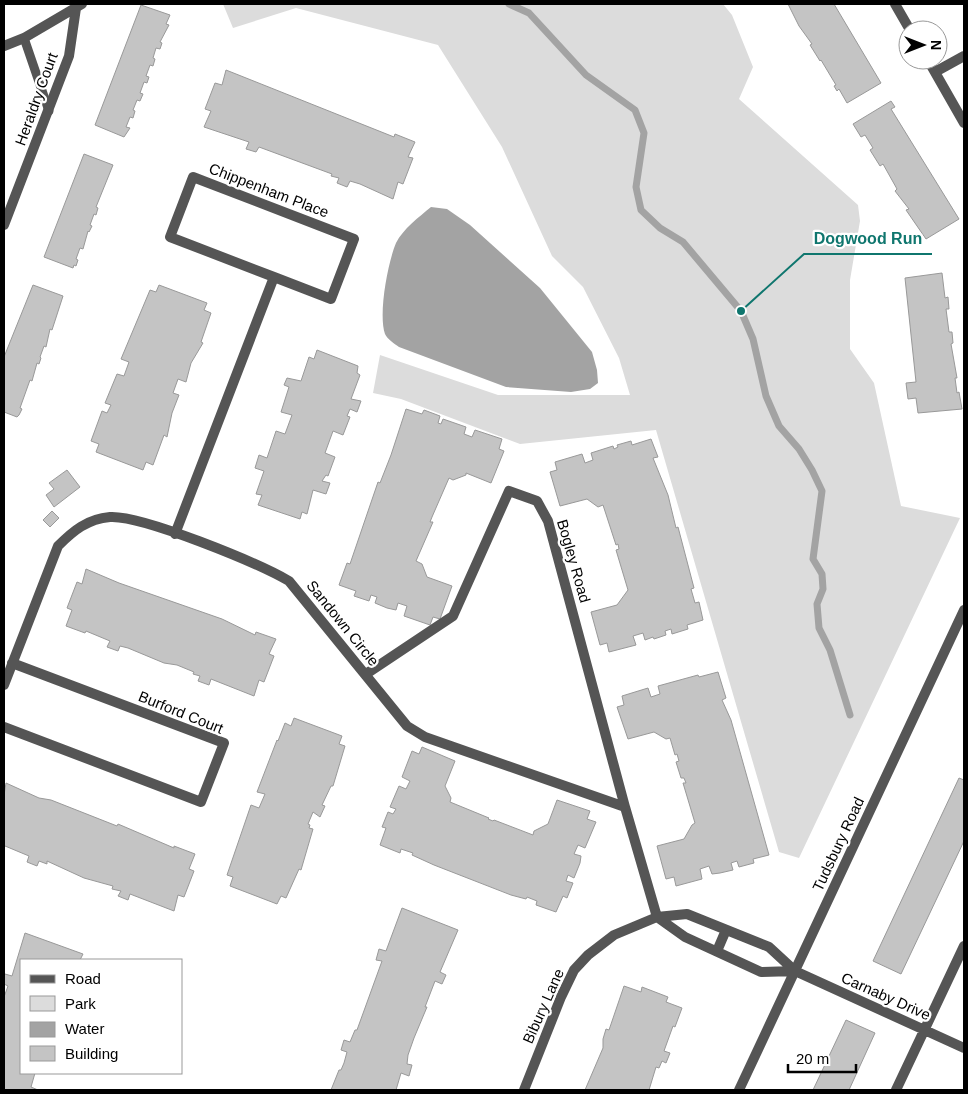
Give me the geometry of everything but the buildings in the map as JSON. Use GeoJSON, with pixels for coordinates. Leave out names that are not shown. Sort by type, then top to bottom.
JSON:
{"type":"FeatureCollection","features":[{"type":"Feature","properties":{"kind":"street"},"geometry":{"type":"LineString","coordinates":[[895,4],[904,20]]}},
{"type":"Feature","properties":{"kind":"street"},"geometry":{"type":"LineString","coordinates":[[4,46],[24,38],[79,6]]}},
{"type":"Feature","properties":{"kind":"street","name":"Heraldry Court"},"geometry":{"type":"LineString","coordinates":[[4,225],[69,56],[79,6]]}},
{"type":"Feature","properties":{"kind":"street"},"geometry":{"type":"LineString","coordinates":[[964,56],[935,72],[964,123]]}},
{"type":"Feature","properties":{"kind":"street","name":"Chippenham Place"},"geometry":{"type":"LineString","coordinates":[[193,177],[354,239],[330,299],[274,277],[170,237],[193,177]]}},
{"type":"Feature","properties":{"kind":"street"},"geometry":{"type":"LineString","coordinates":[[175,534],[274,277]]}},
{"type":"Feature","properties":{"kind":"street","name":"Bogley Road"},"geometry":{"type":"LineString","coordinates":[[366,674],[453,616],[509,491],[537,501],[548,521],[625,807]]}},
{"type":"Feature","properties":{"kind":"street","name":"Sandown Circle"},"geometry":{"type":"LineString","coordinates":[[4,685],[58,546],[74,529],[92,521],[110,517],[133,520],[273,572],[289,581],[407,726],[425,737],[625,807]]}},
{"type":"Feature","properties":{"kind":"street","name":"Tudsbury Road"},"geometry":{"type":"LineString","coordinates":[[739,1090],[964,610]]}},
{"type":"Feature","properties":{"kind":"street","name":"Burford Court"},"geometry":{"type":"LineString","coordinates":[[4,727],[201,802],[224,743],[12,663]]}},
{"type":"Feature","properties":{"kind":"street"},"geometry":{"type":"LineString","coordinates":[[625,807],[657,917],[685,937],[762,972],[795,971]]}},
{"type":"Feature","properties":{"kind":"street"},"geometry":{"type":"LineString","coordinates":[[657,917],[687,914],[768,947],[795,971]]}},
{"type":"Feature","properties":{"kind":"street","name":"Bibury Lane"},"geometry":{"type":"LineString","coordinates":[[524,1090],[560,997],[574,970],[588,955],[614,935],[657,917]]}},
{"type":"Feature","properties":{"kind":"street"},"geometry":{"type":"LineString","coordinates":[[717,951],[726,930]]}},
{"type":"Feature","properties":{"kind":"street"},"geometry":{"type":"LineString","coordinates":[[896,1090],[964,946]]}},
{"type":"Feature","properties":{"kind":"street","name":"Carnaby Drive"},"geometry":{"type":"LineString","coordinates":[[795,971],[964,1048]]}},
{"type":"Feature","properties":{"kind":"lane"},"geometry":{"type":"LineString","coordinates":[[24,38],[49,111]]}},
{"type":"Feature","properties":{"kind":"green space"},"geometry":{"type":"Polygon","coordinates":[[[223,4],[723,4],[732,15],[753,67],[739,99],[858,205],[860,221],[850,280],[850,349],[874,383],[901,506],[960,518],[799,858],[779,852],[656,430],[520,444],[401,399],[373,393],[380,355],[498,395],[630,395],[619,358],[583,287],[552,256],[502,147],[438,45],[296,8],[233,28],[223,4]]]}},
{"type":"Feature","properties":{"kind":"water"},"geometry":{"type":"Polygon","coordinates":[[[431,207],[447,209],[470,225],[540,288],[592,352],[598,383],[590,389],[571,392],[506,387],[399,347],[387,338],[383,325],[383,301],[387,275],[396,243],[412,223],[431,207]]]}},
{"type":"Feature","properties":{"kind":"waterway"},"geometry":{"type":"LineString","coordinates":[[509,4],[529,13],[586,75],[635,110],[644,133],[636,187],[641,210],[660,228],[683,242],[741,311],[753,339],[766,396],[779,426],[799,449],[822,491],[813,559],[822,574],[823,589],[817,604],[819,628],[830,650],[850,715]]}},
{"type":"Feature","properties":{"kind":"place","name":"Dogwood Run"},"geometry":{"type":"Point","coordinates":[741,311]}}]}
